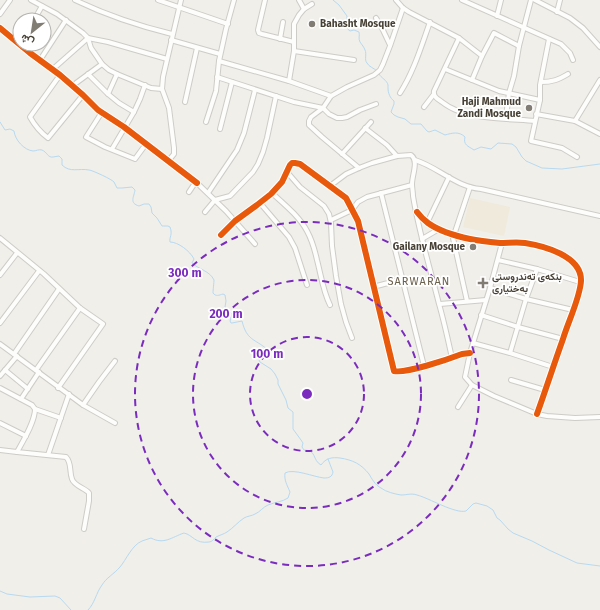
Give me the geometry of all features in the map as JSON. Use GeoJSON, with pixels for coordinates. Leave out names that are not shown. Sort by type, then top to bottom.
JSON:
{"type":"FeatureCollection","features":[{"type":"Feature","properties":{"kind":"street"},"geometry":{"type":"LineString","coordinates":[[0,14],[10,0]]}},
{"type":"Feature","properties":{"kind":"street"},"geometry":{"type":"LineString","coordinates":[[30,0],[57,14],[83,33],[88,38],[91,48],[102,64],[109,70],[151,88],[162,89]]}},
{"type":"Feature","properties":{"kind":"street"},"geometry":{"type":"LineString","coordinates":[[75,0],[146,28],[172,34]]}},
{"type":"Feature","properties":{"kind":"street"},"geometry":{"type":"LineString","coordinates":[[158,0],[228,24]]}},
{"type":"Feature","properties":{"kind":"street"},"geometry":{"type":"LineString","coordinates":[[169,160],[174,154],[174,148],[169,108],[162,89],[172,34],[181,0]]}},
{"type":"Feature","properties":{"kind":"street"},"geometry":{"type":"LineString","coordinates":[[206,122],[216,91],[220,54],[234,0]]}},
{"type":"Feature","properties":{"kind":"street"},"geometry":{"type":"LineString","coordinates":[[265,0],[258,30],[259,33],[294,42]]}},
{"type":"Feature","properties":{"kind":"street"},"geometry":{"type":"LineString","coordinates":[[299,0],[304,9]]}},
{"type":"Feature","properties":{"kind":"street"},"geometry":{"type":"LineString","coordinates":[[396,0],[409,12],[459,38],[482,56]]}},
{"type":"Feature","properties":{"kind":"street"},"geometry":{"type":"LineString","coordinates":[[462,0],[561,44],[570,53],[573,60]]}},
{"type":"Feature","properties":{"kind":"street"},"geometry":{"type":"LineString","coordinates":[[497,16],[501,0]]}},
{"type":"Feature","properties":{"kind":"street"},"geometry":{"type":"LineString","coordinates":[[507,108],[519,46],[531,0]]}},
{"type":"Feature","properties":{"kind":"street"},"geometry":{"type":"LineString","coordinates":[[535,0],[570,18],[583,28],[600,47]]}},
{"type":"Feature","properties":{"kind":"street"},"geometry":{"type":"LineString","coordinates":[[557,12],[560,0]]}},
{"type":"Feature","properties":{"kind":"street"},"geometry":{"type":"LineString","coordinates":[[289,81],[294,51],[294,24],[304,9],[312,4]]}},
{"type":"Feature","properties":{"kind":"street"},"geometry":{"type":"LineString","coordinates":[[39,12],[42,6]]}},
{"type":"Feature","properties":{"kind":"street"},"geometry":{"type":"LineString","coordinates":[[358,168],[309,125],[309,121],[311,116],[323,108],[331,96],[374,75],[380,70],[403,8]]}},
{"type":"Feature","properties":{"kind":"street"},"geometry":{"type":"LineString","coordinates":[[376,18],[390,46]]}},
{"type":"Feature","properties":{"kind":"street"},"geometry":{"type":"LineString","coordinates":[[40,60],[66,20]]}},
{"type":"Feature","properties":{"kind":"street"},"geometry":{"type":"LineString","coordinates":[[280,39],[283,22]]}},
{"type":"Feature","properties":{"kind":"street"},"geometry":{"type":"LineString","coordinates":[[400,93],[417,61],[430,22]]}},
{"type":"Feature","properties":{"kind":"street"},"geometry":{"type":"LineString","coordinates":[[0,28],[12,38]]}},
{"type":"Feature","properties":{"kind":"street"},"geometry":{"type":"LineString","coordinates":[[472,80],[494,33],[519,46]]}},
{"type":"Feature","properties":{"kind":"street"},"geometry":{"type":"LineString","coordinates":[[88,38],[108,42],[167,59]]}},
{"type":"Feature","properties":{"kind":"street"},"geometry":{"type":"LineString","coordinates":[[53,70],[88,38]]}},
{"type":"Feature","properties":{"kind":"street"},"geometry":{"type":"LineString","coordinates":[[424,107],[434,94],[434,91],[459,38]]}},
{"type":"Feature","properties":{"kind":"street"},"geometry":{"type":"LineString","coordinates":[[549,39],[541,82],[540,100],[531,141],[562,148],[577,156]]}},
{"type":"Feature","properties":{"kind":"street"},"geometry":{"type":"LineString","coordinates":[[171,40],[220,54]]}},
{"type":"Feature","properties":{"kind":"street"},"geometry":{"type":"LineString","coordinates":[[185,102],[197,48]]}},
{"type":"Feature","properties":{"kind":"street"},"geometry":{"type":"LineString","coordinates":[[294,51],[354,60]]}},
{"type":"Feature","properties":{"kind":"street"},"geometry":{"type":"LineString","coordinates":[[30,52],[60,75],[92,105],[169,160],[197,183],[256,244]]}},
{"type":"Feature","properties":{"kind":"street"},"geometry":{"type":"LineString","coordinates":[[219,61],[289,81],[331,96]]}},
{"type":"Feature","properties":{"kind":"street"},"geometry":{"type":"LineString","coordinates":[[72,86],[102,64]]}},
{"type":"Feature","properties":{"kind":"street"},"geometry":{"type":"LineString","coordinates":[[445,69],[499,91],[540,100]]}},
{"type":"Feature","properties":{"kind":"street"},"geometry":{"type":"LineString","coordinates":[[88,74],[108,94],[134,112]]}},
{"type":"Feature","properties":{"kind":"street"},"geometry":{"type":"LineString","coordinates":[[108,94],[117,74]]}},
{"type":"Feature","properties":{"kind":"street"},"geometry":{"type":"LineString","coordinates":[[541,82],[555,81],[568,74]]}},
{"type":"Feature","properties":{"kind":"street"},"geometry":{"type":"LineString","coordinates":[[60,75],[30,117],[36,128],[41,133],[48,138],[83,95]]}},
{"type":"Feature","properties":{"kind":"street"},"geometry":{"type":"LineString","coordinates":[[217,77],[294,102],[323,108],[329,114],[337,118],[347,117],[376,104]]}},
{"type":"Feature","properties":{"kind":"street"},"geometry":{"type":"LineString","coordinates":[[575,121],[600,80]]}},
{"type":"Feature","properties":{"kind":"street"},"geometry":{"type":"LineString","coordinates":[[220,129],[232,82]]}},
{"type":"Feature","properties":{"kind":"street"},"geometry":{"type":"LineString","coordinates":[[112,149],[134,112],[145,85]]}},
{"type":"Feature","properties":{"kind":"street"},"geometry":{"type":"LineString","coordinates":[[208,193],[237,150],[244,133],[255,90]]}},
{"type":"Feature","properties":{"kind":"street"},"geometry":{"type":"LineString","coordinates":[[434,94],[435,97],[458,111],[472,115],[535,121]]}},
{"type":"Feature","properties":{"kind":"street"},"geometry":{"type":"LineString","coordinates":[[205,212],[215,200],[230,196],[253,172],[258,164],[268,138],[276,96]]}},
{"type":"Feature","properties":{"kind":"street"},"geometry":{"type":"LineString","coordinates":[[102,112],[86,137],[135,159],[146,144]]}},
{"type":"Feature","properties":{"kind":"street"},"geometry":{"type":"LineString","coordinates":[[536,114],[575,121],[600,134]]}},
{"type":"Feature","properties":{"kind":"street"},"geometry":{"type":"LineString","coordinates":[[342,154],[371,122]]}},
{"type":"Feature","properties":{"kind":"street"},"geometry":{"type":"LineString","coordinates":[[365,128],[387,145],[397,156]]}},
{"type":"Feature","properties":{"kind":"street"},"geometry":{"type":"LineString","coordinates":[[330,186],[346,174],[358,168],[397,156],[411,155],[415,160],[428,165],[470,187],[600,216]]}},
{"type":"Feature","properties":{"kind":"street"},"geometry":{"type":"LineString","coordinates":[[415,160],[412,185],[422,239],[440,304],[452,358]]}},
{"type":"Feature","properties":{"kind":"street"},"geometry":{"type":"LineString","coordinates":[[221,235],[235,221],[272,193],[282,182],[292,163],[300,164],[346,198],[358,221],[394,371],[406,371],[462,354],[470,353]]}},
{"type":"Feature","properties":{"kind":"street"},"geometry":{"type":"LineString","coordinates":[[287,172],[300,187],[324,206],[329,214],[331,220],[338,290],[346,322],[352,338]]}},
{"type":"Feature","properties":{"kind":"street"},"geometry":{"type":"LineString","coordinates":[[427,223],[449,177]]}},
{"type":"Feature","properties":{"kind":"street"},"geometry":{"type":"LineString","coordinates":[[189,192],[195,183],[197,183]]}},
{"type":"Feature","properties":{"kind":"street"},"geometry":{"type":"LineString","coordinates":[[331,220],[352,210],[358,202],[367,198],[412,185]]}},
{"type":"Feature","properties":{"kind":"street"},"geometry":{"type":"LineString","coordinates":[[467,301],[453,238],[470,187]]}},
{"type":"Feature","properties":{"kind":"street"},"geometry":{"type":"LineString","coordinates":[[272,193],[302,223],[307,232],[317,260],[326,298],[330,305]]}},
{"type":"Feature","properties":{"kind":"street"},"geometry":{"type":"LineString","coordinates":[[381,193],[424,366]]}},
{"type":"Feature","properties":{"kind":"street"},"geometry":{"type":"LineString","coordinates":[[260,203],[289,237],[295,248],[307,285]]}},
{"type":"Feature","properties":{"kind":"street"},"geometry":{"type":"LineString","coordinates":[[417,212],[427,223],[439,229],[469,239],[486,242],[524,243],[559,253],[571,260],[580,272],[580,288],[537,414]]}},
{"type":"Feature","properties":{"kind":"street"},"geometry":{"type":"LineString","coordinates":[[422,239],[439,229]]}},
{"type":"Feature","properties":{"kind":"street"},"geometry":{"type":"LineString","coordinates":[[0,238],[80,308],[103,324],[58,388]]}},
{"type":"Feature","properties":{"kind":"street"},"geometry":{"type":"LineString","coordinates":[[502,243],[470,353],[465,377],[472,385],[537,414],[575,418],[600,417]]}},
{"type":"Feature","properties":{"kind":"street"},"geometry":{"type":"LineString","coordinates":[[0,275],[17,253]]}},
{"type":"Feature","properties":{"kind":"street"},"geometry":{"type":"LineString","coordinates":[[498,260],[537,269],[580,282]]}},
{"type":"Feature","properties":{"kind":"street"},"geometry":{"type":"LineString","coordinates":[[510,353],[526,298],[537,269]]}},
{"type":"Feature","properties":{"kind":"street"},"geometry":{"type":"LineString","coordinates":[[0,323],[39,271]]}},
{"type":"Feature","properties":{"kind":"street"},"geometry":{"type":"LineString","coordinates":[[373,287],[403,279]]}},
{"type":"Feature","properties":{"kind":"street"},"geometry":{"type":"LineString","coordinates":[[490,288],[573,310]]}},
{"type":"Feature","properties":{"kind":"street"},"geometry":{"type":"LineString","coordinates":[[0,376],[59,289]]}},
{"type":"Feature","properties":{"kind":"street"},"geometry":{"type":"LineString","coordinates":[[440,304],[486,300]]}},
{"type":"Feature","properties":{"kind":"street"},"geometry":{"type":"LineString","coordinates":[[21,399],[37,371],[80,308]]}},
{"type":"Feature","properties":{"kind":"street"},"geometry":{"type":"LineString","coordinates":[[481,315],[563,339]]}},
{"type":"Feature","properties":{"kind":"street"},"geometry":{"type":"LineString","coordinates":[[473,343],[553,367]]}},
{"type":"Feature","properties":{"kind":"street"},"geometry":{"type":"LineString","coordinates":[[0,344],[58,388],[69,394],[83,405],[115,423]]}},
{"type":"Feature","properties":{"kind":"street"},"geometry":{"type":"LineString","coordinates":[[83,405],[115,361]]}},
{"type":"Feature","properties":{"kind":"street"},"geometry":{"type":"LineString","coordinates":[[5,370],[28,389]]}},
{"type":"Feature","properties":{"kind":"street"},"geometry":{"type":"LineString","coordinates":[[511,380],[546,390]]}},
{"type":"Feature","properties":{"kind":"street"},"geometry":{"type":"LineString","coordinates":[[458,407],[472,385]]}},
{"type":"Feature","properties":{"kind":"street"},"geometry":{"type":"LineString","coordinates":[[0,388],[32,405],[35,409],[61,418]]}},
{"type":"Feature","properties":{"kind":"street"},"geometry":{"type":"LineString","coordinates":[[48,455],[69,394]]}},
{"type":"Feature","properties":{"kind":"street"},"geometry":{"type":"LineString","coordinates":[[17,452],[24,441],[35,409]]}},
{"type":"Feature","properties":{"kind":"street"},"geometry":{"type":"LineString","coordinates":[[0,423],[26,436]]}},
{"type":"Feature","properties":{"kind":"street"},"geometry":{"type":"LineString","coordinates":[[0,450],[66,457],[70,462],[71,479],[90,493],[84,529]]}},
{"type":"Feature","properties":{"kind":"shaded area"},"geometry":{"type":"Polygon","coordinates":[[[470,198],[510,207],[504,236],[463,227],[470,198]]]}},
{"type":"Feature","properties":{"kind":"waterway"},"geometry":{"type":"LineString","coordinates":[[333,0],[339,5],[347,16],[347,28],[350,31],[354,30],[359,32],[359,41],[366,52],[366,62],[377,71]]}},
{"type":"Feature","properties":{"kind":"waterway"},"geometry":{"type":"LineString","coordinates":[[379,74],[387,83],[389,94],[394,101],[391,112],[394,115],[405,119],[411,124],[421,124],[429,132],[435,130],[445,135],[458,133],[465,137],[466,145],[474,150],[481,147],[491,149],[498,143],[512,144],[526,161],[542,168],[562,169],[600,164]]}},
{"type":"Feature","properties":{"kind":"waterway"},"geometry":{"type":"LineString","coordinates":[[0,122],[5,130],[10,129],[14,131],[18,141],[26,149],[33,151],[42,150],[51,157],[59,156],[62,159],[62,165],[68,169],[91,170],[113,181],[117,188],[132,187],[135,190],[133,200],[134,203],[139,206],[149,204],[152,213],[162,226],[170,227],[170,242],[180,245],[187,250],[194,259],[192,263],[207,272],[212,277],[214,280],[214,294],[225,295],[225,307],[232,314],[230,321],[231,323],[242,321],[249,336],[268,350],[269,354],[267,356],[261,356],[259,360],[275,374],[288,408],[293,412],[293,429],[303,443],[302,447],[304,450],[308,450],[313,453],[318,463],[321,465],[327,459],[332,458],[349,460],[363,468],[375,484],[385,491],[401,495],[417,495],[455,510],[466,511],[476,503],[487,506],[493,510],[497,518],[513,533],[577,563],[600,566]]}},
{"type":"Feature","properties":{"kind":"waterway"},"geometry":{"type":"LineString","coordinates":[[88,610],[98,591],[108,578],[120,567],[138,543],[151,538],[164,541],[184,533],[197,541],[211,542],[216,537],[227,532],[244,518],[257,513],[268,505],[288,498],[290,492],[285,480],[285,473],[293,472],[324,478],[330,477],[333,472],[328,459]]}},
{"type":"Feature","properties":{"kind":"waterway"},"geometry":{"type":"LineString","coordinates":[[0,591],[7,594],[30,597],[55,596],[60,598],[71,610]]}},
{"type":"Feature","properties":{"kind":"cycle path"},"geometry":{"type":"LineString","coordinates":[[0,28],[60,75],[98,110],[124,127],[197,183]]}},
{"type":"Feature","properties":{"kind":"cycle path"},"geometry":{"type":"LineString","coordinates":[[221,235],[235,221],[271,194],[282,182],[292,163],[300,164],[346,198],[358,221],[394,371],[417,368],[462,354],[470,353]]}},
{"type":"Feature","properties":{"kind":"cycle path"},"geometry":{"type":"LineString","coordinates":[[417,212],[428,223],[437,228],[465,238],[500,243],[525,243],[551,250],[569,259],[580,272],[581,281],[576,302],[537,414]]}},
{"type":"Feature","properties":{"kind":"place","name":"Bahasht Mosque"},"geometry":{"type":"Point","coordinates":[312,24]}},
{"type":"Feature","properties":{"kind":"place","name":"Haji Mahmud Zandi Mosque"},"geometry":{"type":"Point","coordinates":[529,108]}},
{"type":"Feature","properties":{"kind":"place","name":"Gailany Mosque"},"geometry":{"type":"Point","coordinates":[473,247]}},
{"type":"Feature","properties":{"kind":"place","name":"بنکەی تەندروستی بەختیاری"},"geometry":{"type":"Point","coordinates":[483,283]}},
{"type":"Feature","properties":{"kind":"district","name":"SARWARAN"},"geometry":{"type":"Point","coordinates":[419,281]}}]}
